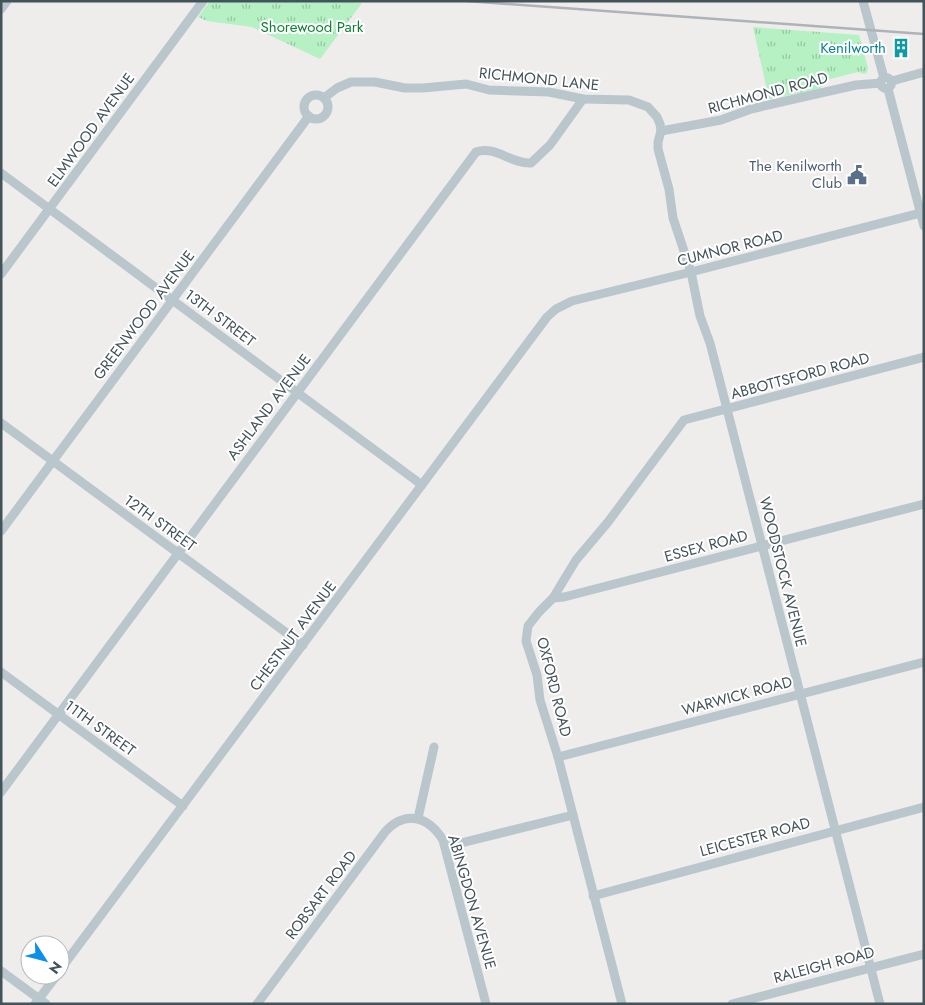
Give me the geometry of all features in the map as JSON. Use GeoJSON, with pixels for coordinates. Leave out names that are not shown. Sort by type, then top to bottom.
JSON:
{"type":"FeatureCollection","features":[{"type":"Feature","properties":{"kind":"street"},"geometry":{"type":"LineString","coordinates":[[1,9],[7,1]]}},
{"type":"Feature","properties":{"kind":"street","name":"ELMWOOD AVENUE"},"geometry":{"type":"LineString","coordinates":[[1,274],[203,1]]}},
{"type":"Feature","properties":{"kind":"street"},"geometry":{"type":"LineString","coordinates":[[863,1],[922,212],[924,226]]}},
{"type":"Feature","properties":{"kind":"street","name":"RICHMOND ROAD"},"geometry":{"type":"LineString","coordinates":[[661,131],[721,120],[751,108],[856,85],[886,83],[924,72]]}},
{"type":"Feature","properties":{"kind":"street","name":"RICHMOND LANE"},"geometry":{"type":"LineString","coordinates":[[324,98],[344,84],[351,82],[375,82],[414,88],[466,84],[489,90],[549,92],[583,99],[629,100],[642,104],[657,117],[661,131]]}},
{"type":"Feature","properties":{"kind":"street","name":"GREENWOOD AVENUE"},"geometry":{"type":"LineString","coordinates":[[313,95],[324,98],[328,105],[326,113],[320,118],[309,116],[304,106],[307,99],[313,95]]}},
{"type":"Feature","properties":{"kind":"street","name":"ASHLAND AVENUE"},"geometry":{"type":"LineString","coordinates":[[1,792],[476,152],[487,150],[518,162],[531,163],[550,145],[583,99]]}},
{"type":"Feature","properties":{"kind":"street","name":"GREENWOOD AVENUE"},"geometry":{"type":"LineString","coordinates":[[1,531],[309,116]]}},
{"type":"Feature","properties":{"kind":"street","name":"WOODSTOCK AVENUE"},"geometry":{"type":"LineString","coordinates":[[661,131],[658,149],[669,189],[673,218],[691,272],[700,316],[710,343],[880,1004]]}},
{"type":"Feature","properties":{"kind":"street","name":"13TH STREET"},"geometry":{"type":"LineString","coordinates":[[1,173],[422,485]]}},
{"type":"Feature","properties":{"kind":"street","name":"CUMNOR ROAD"},"geometry":{"type":"LineString","coordinates":[[547,317],[556,309],[572,301],[922,212]]}},
{"type":"Feature","properties":{"kind":"street","name":"CHESTNUT AVENUE"},"geometry":{"type":"LineString","coordinates":[[70,957],[547,317]]}},
{"type":"Feature","properties":{"kind":"street","name":"ABBOTTSFORD ROAD"},"geometry":{"type":"LineString","coordinates":[[684,420],[924,357]]}},
{"type":"Feature","properties":{"kind":"street","name":"OXFORD ROAD"},"geometry":{"type":"LineString","coordinates":[[622,1004],[558,757],[540,700],[537,675],[526,641],[527,632],[533,619],[552,598],[576,560],[608,522],[684,420]]}},
{"type":"Feature","properties":{"kind":"street","name":"12TH STREET"},"geometry":{"type":"LineString","coordinates":[[1,423],[303,645]]}},
{"type":"Feature","properties":{"kind":"street","name":"ESSEX ROAD"},"geometry":{"type":"LineString","coordinates":[[552,598],[564,597],[924,504]]}},
{"type":"Feature","properties":{"kind":"street","name":"WARWICK ROAD"},"geometry":{"type":"LineString","coordinates":[[558,757],[924,662]]}},
{"type":"Feature","properties":{"kind":"street","name":"11TH STREET"},"geometry":{"type":"LineString","coordinates":[[1,672],[182,806]]}},
{"type":"Feature","properties":{"kind":"street"},"geometry":{"type":"LineString","coordinates":[[418,818],[434,747]]}},
{"type":"Feature","properties":{"kind":"street","name":"LEICESTER ROAD"},"geometry":{"type":"LineString","coordinates":[[593,896],[924,807]]}},
{"type":"Feature","properties":{"kind":"street"},"geometry":{"type":"LineString","coordinates":[[445,847],[573,815]]}},
{"type":"Feature","properties":{"kind":"street","name":"ABINGDON AVENUE"},"geometry":{"type":"LineString","coordinates":[[418,818],[435,828],[443,840],[486,1004]]}},
{"type":"Feature","properties":{"kind":"street","name":"ROBSART ROAD"},"geometry":{"type":"LineString","coordinates":[[257,1004],[387,830],[398,822],[418,818]]}},
{"type":"Feature","properties":{"kind":"street","name":"RALEIGH ROAD"},"geometry":{"type":"LineString","coordinates":[[732,1004],[924,954]]}},
{"type":"Feature","properties":{"kind":"street"},"geometry":{"type":"LineString","coordinates":[[1,971],[40,1002],[51,985]]}},
{"type":"Feature","properties":{"kind":"green space","name":"Shorewood Park"},"geometry":{"type":"Polygon","coordinates":[[[210,1],[342,1],[362,3],[320,59],[252,27],[207,21],[198,17],[210,1]]]}},
{"type":"Feature","properties":{"kind":"green space"},"geometry":{"type":"Polygon","coordinates":[[[753,27],[859,35],[868,68],[867,73],[858,72],[826,80],[820,89],[769,99],[753,27]]]}},
{"type":"Feature","properties":{"kind":"railway"},"geometry":{"type":"LineString","coordinates":[[466,1],[924,34]]}},
{"type":"Feature","properties":{"kind":"place","name":"Kenilworth"},"geometry":{"type":"Point","coordinates":[901,48]}},
{"type":"Feature","properties":{"kind":"place","name":"The Kenilworth Club"},"geometry":{"type":"Point","coordinates":[857,175]}}]}
